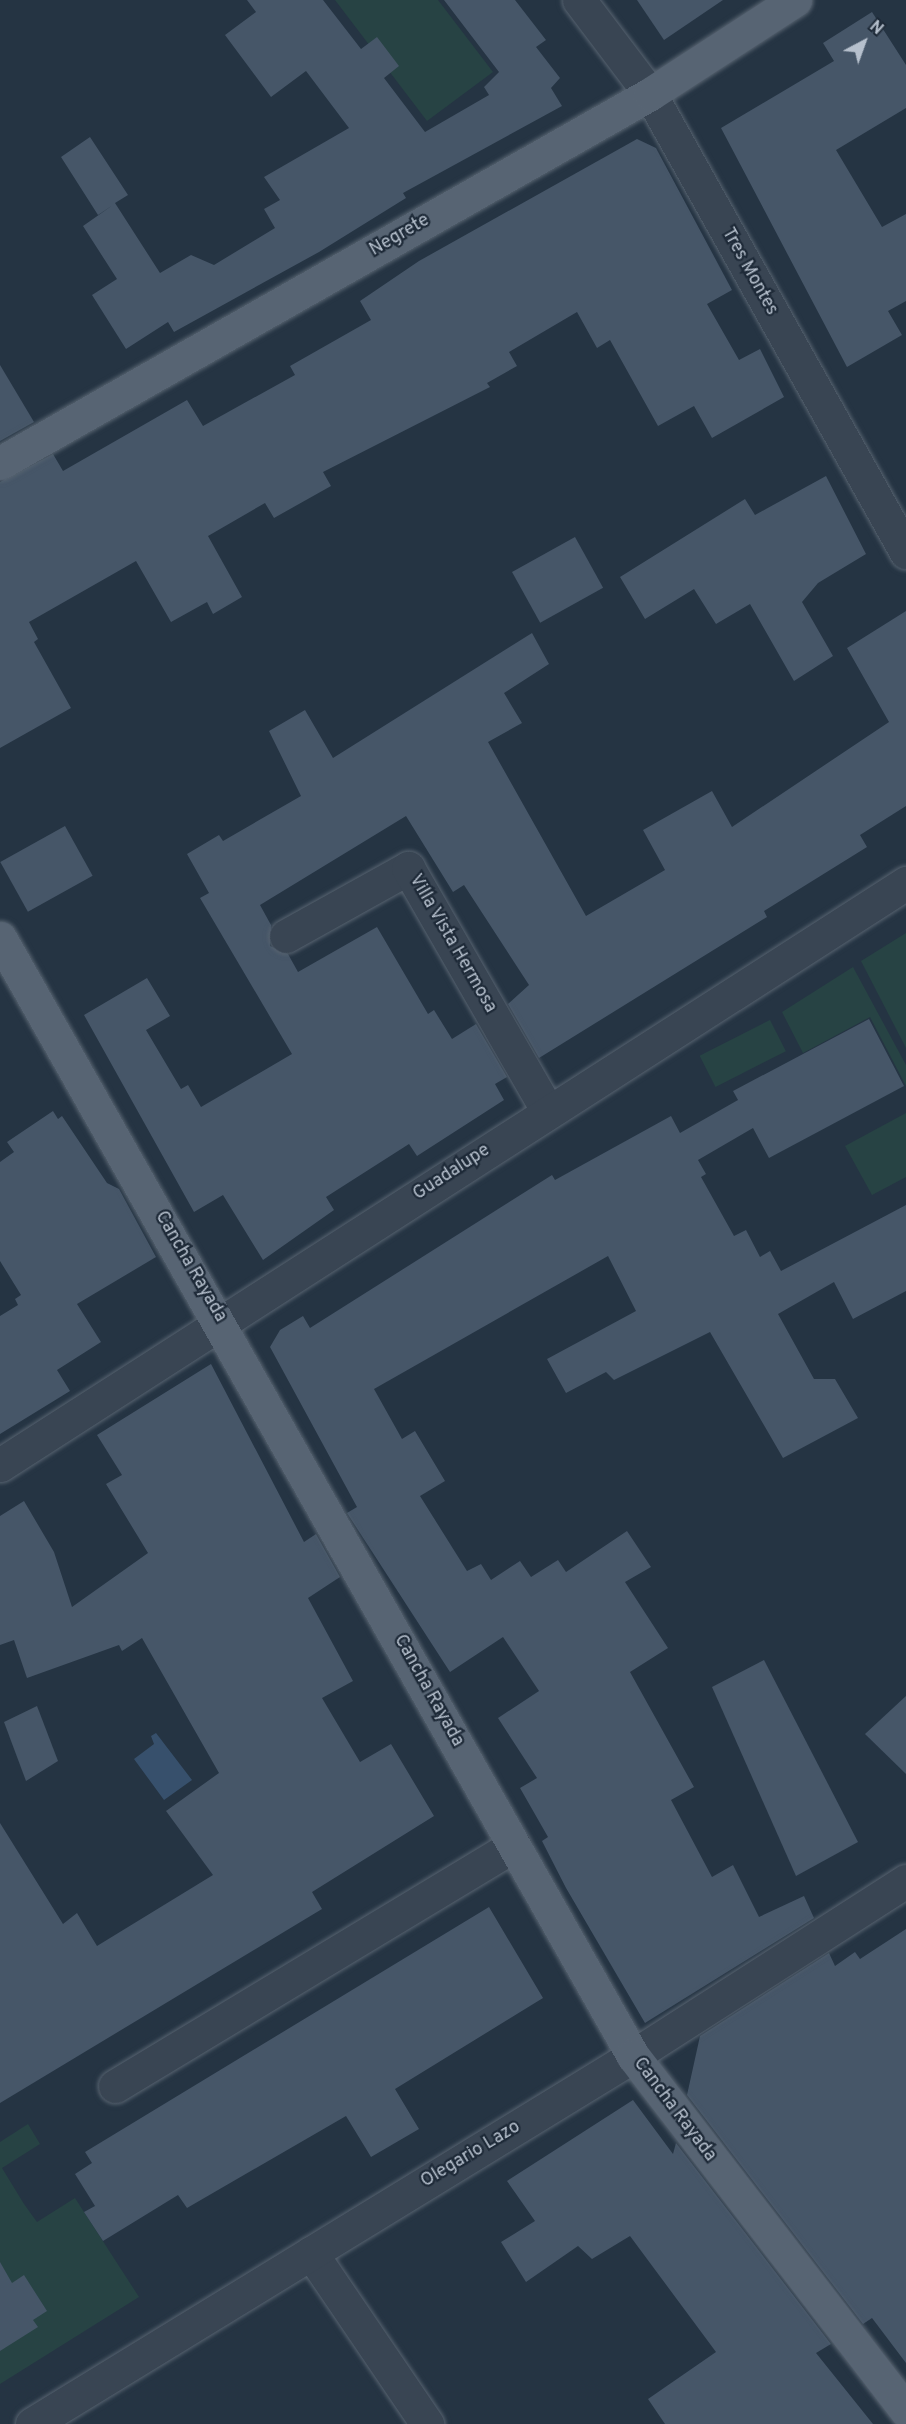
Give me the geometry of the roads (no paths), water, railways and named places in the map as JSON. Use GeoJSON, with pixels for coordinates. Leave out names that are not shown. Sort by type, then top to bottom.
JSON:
{"type":"FeatureCollection","features":[{"type":"Feature","properties":{"kind":"main road","name":"Negrete"},"geometry":{"type":"LineString","coordinates":[[0,464],[650,93],[795,0]]}},
{"type":"Feature","properties":{"kind":"main road","name":"Cancha Rayada"},"geometry":{"type":"LineString","coordinates":[[0,938],[222,1323],[633,2056],[906,2411]]}},
{"type":"Feature","properties":{"kind":"street","name":"Tres Montes"},"geometry":{"type":"LineString","coordinates":[[579,0],[650,93],[906,552]]}},
{"type":"Feature","properties":{"kind":"street","name":"Villa Vista Hermosa"},"geometry":{"type":"LineString","coordinates":[[285,936],[408,868],[548,1111]]}},
{"type":"Feature","properties":{"kind":"street","name":"Guadalupe"},"geometry":{"type":"LineString","coordinates":[[0,1465],[906,883]]}},
{"type":"Feature","properties":{"kind":"street"},"geometry":{"type":"LineString","coordinates":[[116,2086],[514,1845]]}},
{"type":"Feature","properties":{"kind":"street","name":"Olegario Lazo"},"geometry":{"type":"LineString","coordinates":[[32,2424],[633,2056],[906,1881]]}},
{"type":"Feature","properties":{"kind":"street"},"geometry":{"type":"LineString","coordinates":[[311,2253],[427,2424]]}},
{"type":"Feature","properties":{"kind":"water"},"geometry":{"type":"Polygon","coordinates":[[[156,1733],[192,1780],[164,1800],[134,1759],[154,1744],[151,1736],[156,1733]]]}}]}
